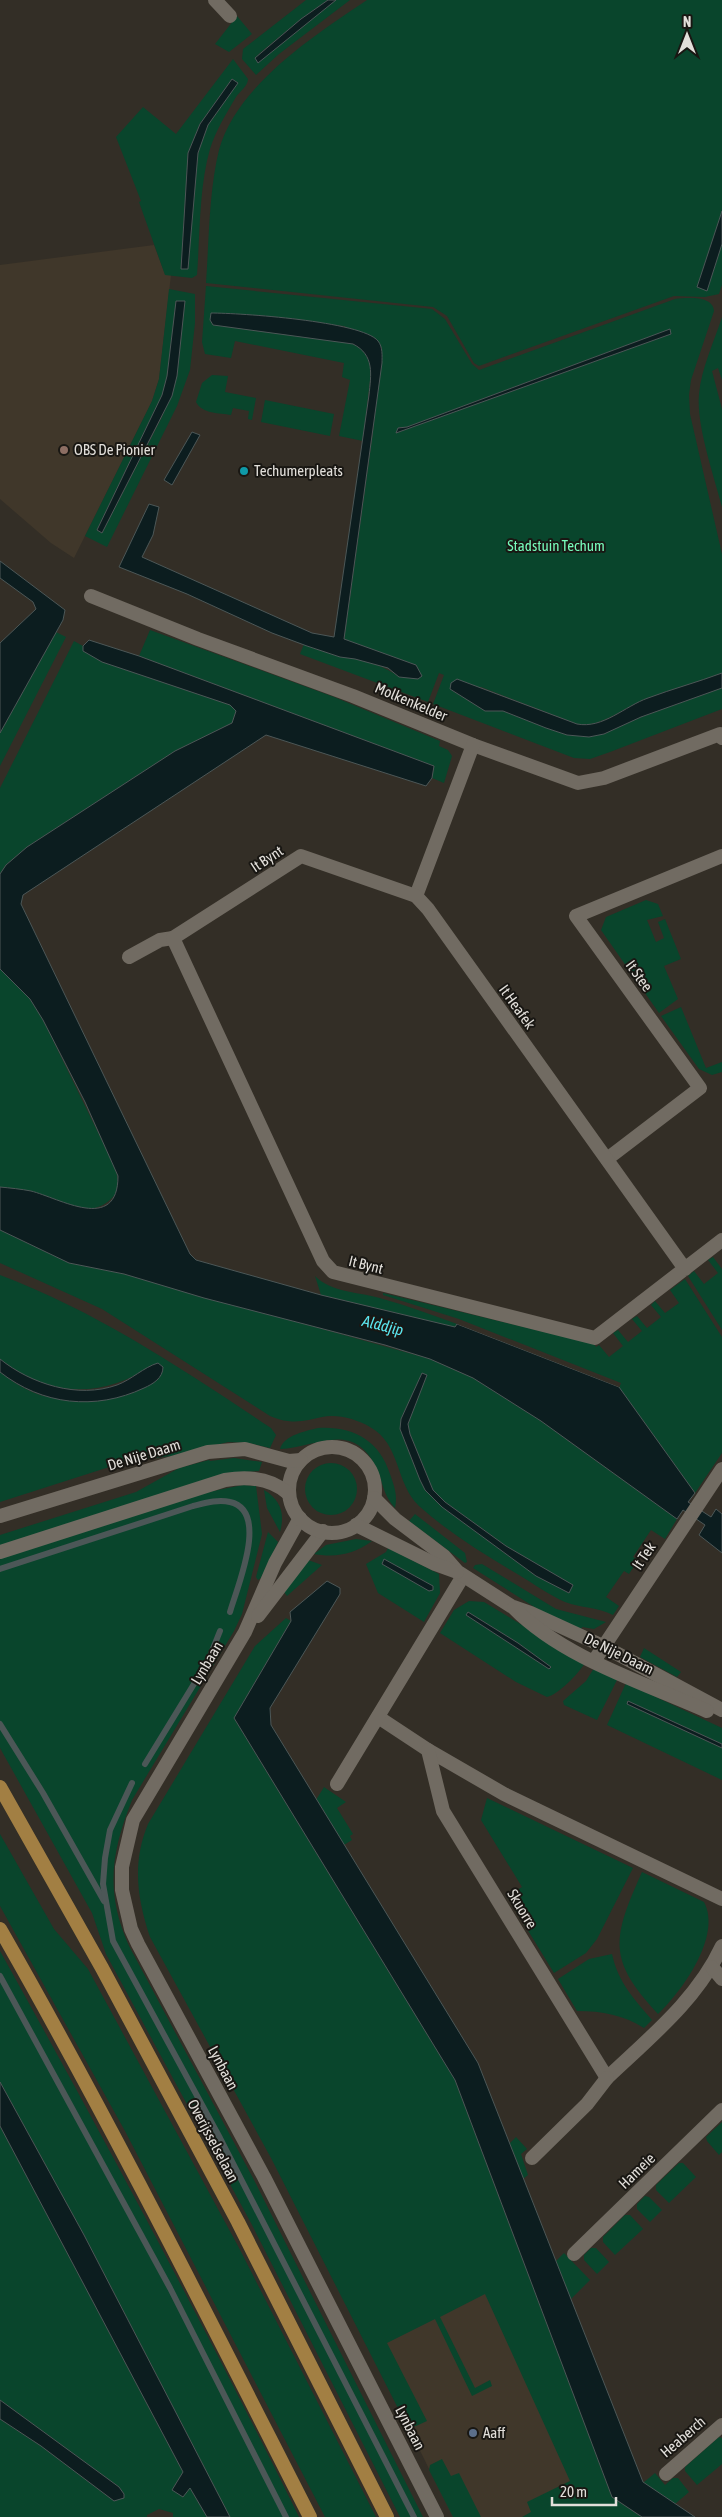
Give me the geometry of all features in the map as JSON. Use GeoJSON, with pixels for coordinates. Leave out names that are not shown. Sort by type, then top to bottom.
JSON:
{"type":"FeatureCollection","features":[{"type":"Feature","properties":{"kind":"main road","name":"Overijsselselaan"},"geometry":{"type":"LineString","coordinates":[[0,1787],[102,1968],[234,2214],[387,2517]]}},
{"type":"Feature","properties":{"kind":"main road"},"geometry":{"type":"LineString","coordinates":[[0,1929],[53,2021],[172,2245],[310,2517]]}},
{"type":"Feature","properties":{"kind":"street"},"geometry":{"type":"LineString","coordinates":[[215,0],[230,16]]}},
{"type":"Feature","properties":{"kind":"street","name":"Molkenkelder"},"geometry":{"type":"LineString","coordinates":[[91,596],[198,639],[353,696],[473,745],[567,780],[585,782],[721,736]]}},
{"type":"Feature","properties":{"kind":"street"},"geometry":{"type":"LineString","coordinates":[[416,896],[473,745]]}},
{"type":"Feature","properties":{"kind":"street","name":"It Bynt"},"geometry":{"type":"LineString","coordinates":[[129,957],[160,940],[173,938],[301,856],[416,896]]}},
{"type":"Feature","properties":{"kind":"street","name":"It Stee"},"geometry":{"type":"LineString","coordinates":[[606,1159],[700,1088],[576,916],[722,856]]}},
{"type":"Feature","properties":{"kind":"street","name":"It Heafek"},"geometry":{"type":"LineString","coordinates":[[416,896],[423,902],[685,1269]]}},
{"type":"Feature","properties":{"kind":"street","name":"It Bynt"},"geometry":{"type":"LineString","coordinates":[[173,938],[323,1261],[333,1272],[595,1338],[722,1240]]}},
{"type":"Feature","properties":{"kind":"street"},"geometry":{"type":"LineString","coordinates":[[341,1448],[351,1452],[368,1466],[374,1487],[374,1498],[370,1508],[356,1525],[335,1532],[323,1531],[315,1529],[300,1518],[294,1510],[289,1494],[292,1474],[301,1460],[319,1449],[341,1448]]}},
{"type":"Feature","properties":{"kind":"street","name":"De Nije Daam"},"geometry":{"type":"LineString","coordinates":[[0,1516],[208,1452],[245,1449],[289,1461],[301,1460]]}},
{"type":"Feature","properties":{"kind":"street","name":"It Tek"},"geometry":{"type":"LineString","coordinates":[[594,1661],[722,1469]]}},
{"type":"Feature","properties":{"kind":"street"},"geometry":{"type":"LineString","coordinates":[[0,1552],[225,1480],[239,1478],[261,1480],[280,1486],[289,1494]]}},
{"type":"Feature","properties":{"kind":"street","name":"De Nije Daam"},"geometry":{"type":"LineString","coordinates":[[374,1498],[395,1519],[444,1556],[461,1574]]}},
{"type":"Feature","properties":{"kind":"street","name":"Lynbaan"},"geometry":{"type":"LineString","coordinates":[[245,1632],[275,1563],[300,1518]]}},
{"type":"Feature","properties":{"kind":"street","name":"De Nije Daam"},"geometry":{"type":"LineString","coordinates":[[356,1525],[435,1564],[461,1574],[511,1606],[527,1622],[554,1640],[624,1677],[722,1716]]}},
{"type":"Feature","properties":{"kind":"street","name":"Lynbaan"},"geometry":{"type":"LineString","coordinates":[[323,1531],[245,1632],[133,1820],[122,1867],[126,1910],[138,1944],[264,2177],[437,2517]]}},
{"type":"Feature","properties":{"kind":"street"},"geometry":{"type":"LineString","coordinates":[[337,1784],[461,1574]]}},
{"type":"Feature","properties":{"kind":"street","name":"De Nije Daam"},"geometry":{"type":"LineString","coordinates":[[511,1606],[531,1613],[603,1646],[722,1710]]}},
{"type":"Feature","properties":{"kind":"street"},"geometry":{"type":"LineString","coordinates":[[378,1717],[428,1750],[504,1794],[722,1899]]}},
{"type":"Feature","properties":{"kind":"street","name":"Skuorre"},"geometry":{"type":"LineString","coordinates":[[428,1750],[443,1811],[607,2078]]}},
{"type":"Feature","properties":{"kind":"street"},"geometry":{"type":"LineString","coordinates":[[532,2158],[587,2104],[607,2078],[695,1991],[712,1967],[722,1946]]}},
{"type":"Feature","properties":{"kind":"street"},"geometry":{"type":"LineString","coordinates":[[712,1967],[722,1979]]}},
{"type":"Feature","properties":{"kind":"street","name":"Hameie"},"geometry":{"type":"LineString","coordinates":[[574,2254],[722,2110]]}},
{"type":"Feature","properties":{"kind":"street","name":"Heaberch"},"geometry":{"type":"LineString","coordinates":[[666,2474],[722,2425]]}},
{"type":"Feature","properties":{"kind":"shaded area","name":"OBS De Pionier"},"geometry":{"type":"Polygon","coordinates":[[[154,245],[165,274],[171,275],[159,379],[152,401],[74,558],[51,543],[0,499],[0,265],[154,245]]]}},
{"type":"Feature","properties":{"kind":"shaded area"},"geometry":{"type":"Polygon","coordinates":[[[496,2277],[578,2494],[538,2517],[453,2517],[366,2342],[496,2277]]]}},
{"type":"Feature","properties":{"kind":"green space"},"geometry":{"type":"Polygon","coordinates":[[[306,0],[328,0],[301,19],[255,57],[336,0],[350,0],[279,54],[256,75],[242,59],[243,49],[306,0]]]}},
{"type":"Feature","properties":{"kind":"green space"},"geometry":{"type":"Polygon","coordinates":[[[367,0],[722,0],[722,285],[719,294],[705,297],[674,296],[479,366],[474,363],[447,316],[433,307],[206,283],[213,182],[219,150],[228,126],[242,104],[280,64],[324,29],[367,0]]]}},
{"type":"Feature","properties":{"kind":"green space"},"geometry":{"type":"Polygon","coordinates":[[[237,16],[252,34],[229,52],[215,44],[237,16]]]}},
{"type":"Feature","properties":{"kind":"green space"},"geometry":{"type":"Polygon","coordinates":[[[233,59],[248,79],[248,82],[236,97],[225,116],[210,149],[202,195],[197,275],[192,278],[165,275],[139,202],[141,201],[116,137],[143,107],[176,134],[233,59]],[[232,79],[200,124],[188,153],[181,269],[188,268],[198,153],[208,125],[237,83],[232,79]]]}},
{"type":"Feature","properties":{"kind":"green space","name":"Stadstuin Techum"},"geometry":{"type":"Polygon","coordinates":[[[206,286],[432,309],[445,319],[472,364],[479,370],[675,299],[698,299],[709,302],[714,311],[691,380],[689,395],[690,414],[722,554],[722,673],[648,698],[605,720],[587,724],[577,724],[481,687],[450,689],[485,711],[503,711],[567,735],[604,734],[641,717],[722,688],[722,709],[590,759],[574,758],[433,704],[444,675],[439,673],[428,702],[300,654],[304,644],[328,653],[377,665],[399,677],[416,665],[344,640],[373,432],[382,348],[344,326],[211,313],[213,325],[344,341],[355,345],[363,351],[370,365],[371,372],[363,441],[339,436],[350,380],[342,377],[344,363],[235,341],[231,358],[205,354],[202,342],[206,286]],[[671,331],[407,427],[400,427],[396,433],[671,331]]]}},
{"type":"Feature","properties":{"kind":"green space"},"geometry":{"type":"Polygon","coordinates":[[[169,289],[195,294],[195,323],[190,370],[177,406],[107,547],[85,536],[152,401],[159,379],[169,289]],[[176,301],[167,376],[162,395],[97,530],[102,533],[162,417],[177,376],[185,301],[176,301]]]}},
{"type":"Feature","properties":{"kind":"green space"},"geometry":{"type":"Polygon","coordinates":[[[722,317],[722,380],[718,368],[712,371],[722,409],[722,507],[706,450],[700,420],[699,394],[702,375],[722,317]]]}},
{"type":"Feature","properties":{"kind":"green space"},"geometry":{"type":"Polygon","coordinates":[[[212,375],[228,376],[225,392],[256,398],[252,420],[248,419],[249,411],[233,408],[231,415],[207,411],[199,406],[196,402],[202,383],[212,375]]]}},
{"type":"Feature","properties":{"kind":"green space"},"geometry":{"type":"Polygon","coordinates":[[[265,400],[334,414],[330,436],[261,422],[265,400]]]}},
{"type":"Feature","properties":{"kind":"green space"},"geometry":{"type":"Polygon","coordinates":[[[150,630],[334,697],[440,741],[439,746],[448,750],[452,756],[444,783],[432,778],[434,766],[139,656],[150,630]]]}},
{"type":"Feature","properties":{"kind":"green space"},"geometry":{"type":"Polygon","coordinates":[[[56,632],[66,637],[0,766],[0,733],[56,632]]]}},
{"type":"Feature","properties":{"kind":"green space"},"geometry":{"type":"Polygon","coordinates":[[[74,641],[83,646],[83,651],[230,705],[236,711],[232,723],[175,751],[27,847],[6,865],[0,874],[0,788],[74,641]]]}},
{"type":"Feature","properties":{"kind":"green space"},"geometry":{"type":"Polygon","coordinates":[[[646,900],[658,904],[663,916],[647,920],[656,942],[664,938],[658,922],[665,919],[681,959],[664,966],[678,999],[659,1013],[601,930],[606,917],[646,900]]]}},
{"type":"Feature","properties":{"kind":"green space"},"geometry":{"type":"Polygon","coordinates":[[[0,969],[30,999],[43,1020],[113,1163],[117,1177],[117,1191],[102,1206],[82,1208],[27,1191],[0,1187],[0,969]]]}},
{"type":"Feature","properties":{"kind":"green space"},"geometry":{"type":"Polygon","coordinates":[[[681,1007],[706,1068],[722,1062],[722,1072],[712,1075],[699,1069],[661,1016],[681,1007]]]}},
{"type":"Feature","properties":{"kind":"green space"},"geometry":{"type":"Polygon","coordinates":[[[0,1230],[69,1263],[124,1274],[430,1359],[473,1378],[541,1421],[677,1519],[665,1539],[651,1530],[633,1557],[638,1560],[629,1574],[624,1571],[606,1597],[619,1606],[613,1615],[601,1610],[565,1602],[493,1560],[442,1525],[419,1506],[411,1497],[387,1443],[380,1434],[370,1427],[341,1417],[328,1416],[292,1421],[270,1416],[102,1309],[0,1263],[0,1230]],[[422,1373],[403,1437],[425,1490],[536,1576],[569,1593],[573,1585],[506,1546],[445,1502],[433,1490],[410,1434],[408,1424],[422,1373]]]}},
{"type":"Feature","properties":{"kind":"green space"},"geometry":{"type":"Polygon","coordinates":[[[713,1257],[722,1269],[722,1330],[688,1276],[694,1271],[704,1284],[718,1273],[708,1260],[713,1257]]]}},
{"type":"Feature","properties":{"kind":"green space"},"geometry":{"type":"Polygon","coordinates":[[[0,1275],[71,1306],[106,1324],[206,1385],[271,1428],[276,1435],[270,1448],[249,1443],[228,1442],[172,1456],[128,1461],[0,1502],[0,1372],[23,1387],[44,1396],[67,1399],[94,1399],[132,1393],[147,1385],[163,1371],[154,1364],[135,1375],[115,1383],[96,1388],[76,1389],[57,1387],[19,1372],[0,1359],[0,1275]]]}},
{"type":"Feature","properties":{"kind":"green space"},"geometry":{"type":"Polygon","coordinates":[[[315,1276],[329,1286],[392,1302],[457,1324],[455,1327],[321,1295],[315,1276]]]}},
{"type":"Feature","properties":{"kind":"green space"},"geometry":{"type":"Polygon","coordinates":[[[685,1279],[722,1337],[722,1453],[695,1493],[619,1388],[621,1383],[459,1319],[383,1295],[383,1293],[594,1344],[596,1347],[599,1345],[609,1357],[623,1346],[613,1333],[618,1330],[628,1342],[642,1331],[632,1319],[637,1316],[647,1328],[661,1317],[651,1305],[655,1301],[665,1313],[679,1303],[670,1290],[685,1279]]]}},
{"type":"Feature","properties":{"kind":"green space"},"geometry":{"type":"Polygon","coordinates":[[[318,1428],[331,1428],[353,1433],[372,1444],[385,1462],[390,1474],[396,1495],[395,1508],[367,1452],[356,1444],[345,1440],[332,1440],[280,1449],[282,1444],[291,1437],[318,1428]]]}},
{"type":"Feature","properties":{"kind":"green space"},"geometry":{"type":"Polygon","coordinates":[[[234,1458],[262,1462],[259,1471],[230,1473],[0,1546],[0,1535],[136,1492],[179,1468],[209,1460],[234,1458]]]}},
{"type":"Feature","properties":{"kind":"green space"},"geometry":{"type":"Polygon","coordinates":[[[326,1463],[336,1463],[345,1467],[353,1475],[357,1489],[353,1503],[345,1511],[336,1515],[326,1515],[317,1511],[309,1503],[305,1494],[305,1484],[309,1475],[317,1467],[326,1463]]]}},
{"type":"Feature","properties":{"kind":"green space"},"geometry":{"type":"Polygon","coordinates":[[[243,1485],[256,1486],[262,1534],[242,1614],[234,1631],[132,1800],[115,1855],[114,1890],[116,1908],[129,1946],[254,2180],[423,2517],[400,2517],[251,2223],[106,1954],[92,1913],[0,1748],[0,1558],[208,1492],[243,1485]]]}},
{"type":"Feature","properties":{"kind":"green space"},"geometry":{"type":"Polygon","coordinates":[[[264,1490],[278,1503],[282,1513],[280,1532],[267,1508],[264,1490]]]}},
{"type":"Feature","properties":{"kind":"green space"},"geometry":{"type":"Polygon","coordinates":[[[415,1514],[465,1553],[467,1562],[465,1563],[409,1521],[415,1514]]]}},
{"type":"Feature","properties":{"kind":"green space"},"geometry":{"type":"Polygon","coordinates":[[[268,1532],[278,1542],[261,1578],[258,1580],[256,1577],[268,1532]]]}},
{"type":"Feature","properties":{"kind":"green space"},"geometry":{"type":"Polygon","coordinates":[[[356,1539],[372,1541],[352,1552],[344,1554],[314,1554],[326,1545],[356,1539]]]}},
{"type":"Feature","properties":{"kind":"green space"},"geometry":{"type":"Polygon","coordinates":[[[388,1548],[439,1574],[440,1593],[424,1622],[378,1593],[366,1564],[386,1552],[388,1548]]]}},
{"type":"Feature","properties":{"kind":"green space"},"geometry":{"type":"Polygon","coordinates":[[[308,1560],[322,1565],[287,1596],[284,1592],[308,1560]]]}},
{"type":"Feature","properties":{"kind":"green space"},"geometry":{"type":"Polygon","coordinates":[[[482,1564],[556,1609],[606,1622],[594,1629],[582,1627],[581,1630],[539,1610],[473,1568],[475,1565],[482,1564]]]}},
{"type":"Feature","properties":{"kind":"green space"},"geometry":{"type":"Polygon","coordinates":[[[469,1601],[484,1602],[585,1663],[568,1683],[547,1697],[516,1682],[440,1633],[454,1610],[469,1601]],[[468,1612],[466,1615],[549,1668],[551,1667],[518,1643],[468,1612]]]}},
{"type":"Feature","properties":{"kind":"green space"},"geometry":{"type":"Polygon","coordinates":[[[286,1618],[291,1621],[234,1718],[455,2080],[612,2497],[642,2517],[522,2517],[531,2512],[527,2502],[570,2481],[485,2294],[440,2317],[475,2388],[490,2380],[492,2386],[472,2396],[435,2319],[387,2343],[427,2421],[416,2426],[407,2426],[271,2158],[150,1937],[139,1894],[138,1881],[140,1853],[148,1824],[255,1646],[286,1618]]]}},
{"type":"Feature","properties":{"kind":"green space"},"geometry":{"type":"Polygon","coordinates":[[[644,1648],[681,1672],[677,1677],[640,1657],[644,1648]]]}},
{"type":"Feature","properties":{"kind":"green space"},"geometry":{"type":"Polygon","coordinates":[[[594,1668],[617,1680],[597,1720],[564,1705],[563,1701],[586,1681],[594,1668]]]}},
{"type":"Feature","properties":{"kind":"green space"},"geometry":{"type":"Polygon","coordinates":[[[626,1683],[722,1728],[722,1744],[627,1701],[627,1704],[722,1748],[722,1780],[607,1725],[626,1683]]]}},
{"type":"Feature","properties":{"kind":"green space"},"geometry":{"type":"Polygon","coordinates":[[[324,1787],[346,1802],[337,1808],[353,1834],[350,1836],[352,1840],[344,1845],[316,1800],[324,1787]]]}},
{"type":"Feature","properties":{"kind":"green space"},"geometry":{"type":"Polygon","coordinates":[[[487,1798],[633,1868],[597,1939],[586,1953],[554,1973],[507,1896],[522,1887],[481,1820],[487,1798]]]}},
{"type":"Feature","properties":{"kind":"green space"},"geometry":{"type":"Polygon","coordinates":[[[0,1834],[54,1929],[88,1969],[238,2246],[376,2517],[325,2517],[125,2131],[0,1906],[0,1834]]]}},
{"type":"Feature","properties":{"kind":"green space"},"geometry":{"type":"Polygon","coordinates":[[[642,1872],[704,1902],[708,1916],[708,1931],[697,1962],[678,1992],[658,2014],[629,1978],[622,1962],[620,1947],[625,1914],[642,1872]]]}},
{"type":"Feature","properties":{"kind":"green space"},"geometry":{"type":"Polygon","coordinates":[[[0,1951],[153,2233],[299,2517],[230,2517],[84,2235],[0,2082],[0,1951]]]}},
{"type":"Feature","properties":{"kind":"green space"},"geometry":{"type":"Polygon","coordinates":[[[612,1954],[623,1982],[652,2020],[644,2028],[612,2015],[577,2011],[558,1979],[589,1959],[612,1954]]]}},
{"type":"Feature","properties":{"kind":"green space"},"geometry":{"type":"Polygon","coordinates":[[[722,2122],[722,2152],[719,2155],[707,2141],[706,2137],[722,2122]]]}},
{"type":"Feature","properties":{"kind":"green space"},"geometry":{"type":"Polygon","coordinates":[[[0,2126],[183,2472],[172,2490],[190,2488],[207,2517],[173,2517],[173,2513],[159,2509],[147,2515],[147,2517],[0,2517],[0,2419],[41,2446],[114,2501],[124,2494],[119,2487],[0,2400],[0,2126]]]}},
{"type":"Feature","properties":{"kind":"green space"},"geometry":{"type":"Polygon","coordinates":[[[516,2137],[527,2149],[521,2154],[528,2175],[523,2179],[509,2144],[516,2137]]]}},
{"type":"Feature","properties":{"kind":"green space"},"geometry":{"type":"Polygon","coordinates":[[[679,2163],[683,2163],[696,2177],[669,2203],[656,2190],[656,2185],[679,2163]]]}},
{"type":"Feature","properties":{"kind":"green space"},"geometry":{"type":"Polygon","coordinates":[[[645,2196],[649,2197],[662,2210],[650,2222],[637,2209],[637,2204],[645,2196]]]}},
{"type":"Feature","properties":{"kind":"green space"},"geometry":{"type":"Polygon","coordinates":[[[625,2215],[630,2215],[643,2229],[615,2255],[603,2242],[603,2237],[625,2215]]]}},
{"type":"Feature","properties":{"kind":"green space"},"geometry":{"type":"Polygon","coordinates":[[[591,2248],[596,2248],[609,2262],[597,2274],[584,2260],[584,2255],[591,2248]]]}},
{"type":"Feature","properties":{"kind":"green space"},"geometry":{"type":"Polygon","coordinates":[[[564,2253],[590,2280],[570,2300],[555,2262],[564,2253]]]}},
{"type":"Feature","properties":{"kind":"green space"},"geometry":{"type":"Polygon","coordinates":[[[719,2437],[722,2438],[722,2464],[697,2485],[685,2471],[685,2467],[719,2437]]]}},
{"type":"Feature","properties":{"kind":"green space"},"geometry":{"type":"Polygon","coordinates":[[[442,2459],[451,2476],[459,2473],[481,2517],[453,2517],[429,2470],[430,2465],[442,2459]]]}},
{"type":"Feature","properties":{"kind":"green space"},"geometry":{"type":"Polygon","coordinates":[[[655,2473],[665,2485],[673,2478],[678,2478],[689,2492],[675,2504],[643,2483],[655,2473]]]}},
{"type":"Feature","properties":{"kind":"water"},"geometry":{"type":"Polygon","coordinates":[[[328,0],[336,0],[258,63],[255,58],[301,19],[328,0]]]}},
{"type":"Feature","properties":{"kind":"water"},"geometry":{"type":"Polygon","coordinates":[[[232,79],[238,83],[208,125],[198,153],[188,269],[181,269],[188,153],[200,124],[232,79]]]}},
{"type":"Feature","properties":{"kind":"water"},"geometry":{"type":"Polygon","coordinates":[[[722,211],[722,244],[707,291],[697,287],[722,211]]]}},
{"type":"Feature","properties":{"kind":"water"},"geometry":{"type":"Polygon","coordinates":[[[176,301],[185,301],[177,376],[172,396],[102,533],[97,530],[162,395],[167,376],[176,301]]]}},
{"type":"Feature","properties":{"kind":"water"},"geometry":{"type":"Polygon","coordinates":[[[211,313],[326,323],[367,334],[380,343],[382,363],[344,639],[416,665],[422,676],[418,679],[399,677],[388,668],[340,657],[272,633],[187,594],[119,567],[149,504],[159,507],[153,535],[142,557],[312,633],[334,637],[369,395],[371,373],[368,360],[365,354],[353,344],[213,325],[210,320],[211,313]]]}},
{"type":"Feature","properties":{"kind":"water"},"geometry":{"type":"Polygon","coordinates":[[[670,329],[671,334],[396,433],[398,428],[407,427],[670,329]]]}},
{"type":"Feature","properties":{"kind":"water"},"geometry":{"type":"Polygon","coordinates":[[[192,432],[200,435],[172,485],[164,480],[192,432]]]}},
{"type":"Feature","properties":{"kind":"water"},"geometry":{"type":"Polygon","coordinates":[[[0,561],[65,610],[63,620],[0,733],[0,643],[36,609],[33,602],[0,578],[0,561]]]}},
{"type":"Feature","properties":{"kind":"water","name":"Alddjip"},"geometry":{"type":"Polygon","coordinates":[[[89,640],[139,656],[434,766],[432,778],[426,786],[266,735],[23,895],[21,904],[190,1254],[196,1260],[321,1295],[455,1327],[457,1324],[619,1387],[695,1493],[688,1502],[711,1517],[716,1509],[722,1514],[722,1553],[699,1535],[705,1525],[683,1510],[677,1519],[541,1421],[473,1378],[430,1359],[385,1345],[204,1298],[124,1274],[69,1263],[0,1230],[0,1187],[31,1191],[85,1208],[98,1208],[108,1204],[115,1194],[118,1176],[85,1102],[43,1020],[30,999],[0,969],[0,874],[6,865],[27,847],[175,751],[232,723],[236,711],[230,705],[102,662],[83,651],[83,646],[89,640]]]}},
{"type":"Feature","properties":{"kind":"water"},"geometry":{"type":"Polygon","coordinates":[[[722,673],[722,688],[641,717],[604,734],[589,737],[567,735],[503,711],[485,711],[450,689],[451,683],[457,679],[577,724],[587,725],[605,720],[648,698],[722,673]]]}},
{"type":"Feature","properties":{"kind":"water"},"geometry":{"type":"Polygon","coordinates":[[[0,1359],[26,1376],[56,1387],[71,1390],[102,1389],[117,1385],[158,1363],[163,1367],[163,1371],[154,1382],[125,1395],[107,1400],[69,1401],[33,1392],[16,1383],[0,1372],[0,1359]]]}},
{"type":"Feature","properties":{"kind":"water"},"geometry":{"type":"Polygon","coordinates":[[[422,1373],[427,1375],[408,1424],[410,1434],[433,1490],[445,1502],[506,1546],[573,1585],[569,1593],[536,1576],[442,1507],[425,1490],[400,1429],[401,1419],[422,1373]]]}},
{"type":"Feature","properties":{"kind":"water"},"geometry":{"type":"Polygon","coordinates":[[[384,1559],[433,1586],[433,1590],[429,1591],[382,1564],[384,1559]]]}},
{"type":"Feature","properties":{"kind":"water"},"geometry":{"type":"Polygon","coordinates":[[[327,1581],[340,1588],[340,1594],[270,1708],[271,1725],[478,2063],[643,2482],[695,2517],[642,2517],[612,2497],[455,2080],[234,1718],[291,1621],[290,1612],[327,1581]]]}},
{"type":"Feature","properties":{"kind":"water"},"geometry":{"type":"Polygon","coordinates":[[[468,1612],[518,1643],[551,1667],[549,1669],[466,1615],[468,1612]]]}},
{"type":"Feature","properties":{"kind":"water"},"geometry":{"type":"Polygon","coordinates":[[[628,1701],[722,1744],[722,1748],[627,1704],[628,1701]]]}},
{"type":"Feature","properties":{"kind":"water"},"geometry":{"type":"Polygon","coordinates":[[[0,2082],[84,2235],[230,2517],[207,2517],[190,2488],[183,2497],[172,2490],[183,2472],[0,2126],[0,2082]]]}},
{"type":"Feature","properties":{"kind":"water"},"geometry":{"type":"Polygon","coordinates":[[[0,2400],[119,2487],[124,2494],[124,2498],[114,2501],[41,2446],[0,2419],[0,2400]]]}},
{"type":"Feature","properties":{"kind":"pier"},"geometry":{"type":"Polygon","coordinates":[[[458,1321],[620,1385],[619,1387],[457,1324],[458,1321]]]}},
{"type":"Feature","properties":{"kind":"waterway"},"geometry":{"type":"LineString","coordinates":[[0,1569],[193,1506],[225,1501],[242,1508],[248,1519],[249,1534],[244,1569],[230,1612]]}},
{"type":"Feature","properties":{"kind":"waterway"},"geometry":{"type":"LineString","coordinates":[[145,1764],[208,1661],[220,1631]]}},
{"type":"Feature","properties":{"kind":"waterway"},"geometry":{"type":"LineString","coordinates":[[0,1724],[43,1793],[104,1901]]}},
{"type":"Feature","properties":{"kind":"waterway"},"geometry":{"type":"LineString","coordinates":[[132,1783],[110,1830],[105,1858],[103,1884],[113,1941],[220,2138],[414,2517]]}},
{"type":"Feature","properties":{"kind":"waterway"},"geometry":{"type":"LineString","coordinates":[[0,1976],[170,2288],[286,2517]]}},
{"type":"Feature","properties":{"kind":"place","name":"OBS De Pionier"},"geometry":{"type":"Point","coordinates":[64,450]}},
{"type":"Feature","properties":{"kind":"place","name":"Techumerpleats"},"geometry":{"type":"Point","coordinates":[244,471]}},
{"type":"Feature","properties":{"kind":"place","name":"Aaff"},"geometry":{"type":"Point","coordinates":[473,2433]}}]}
